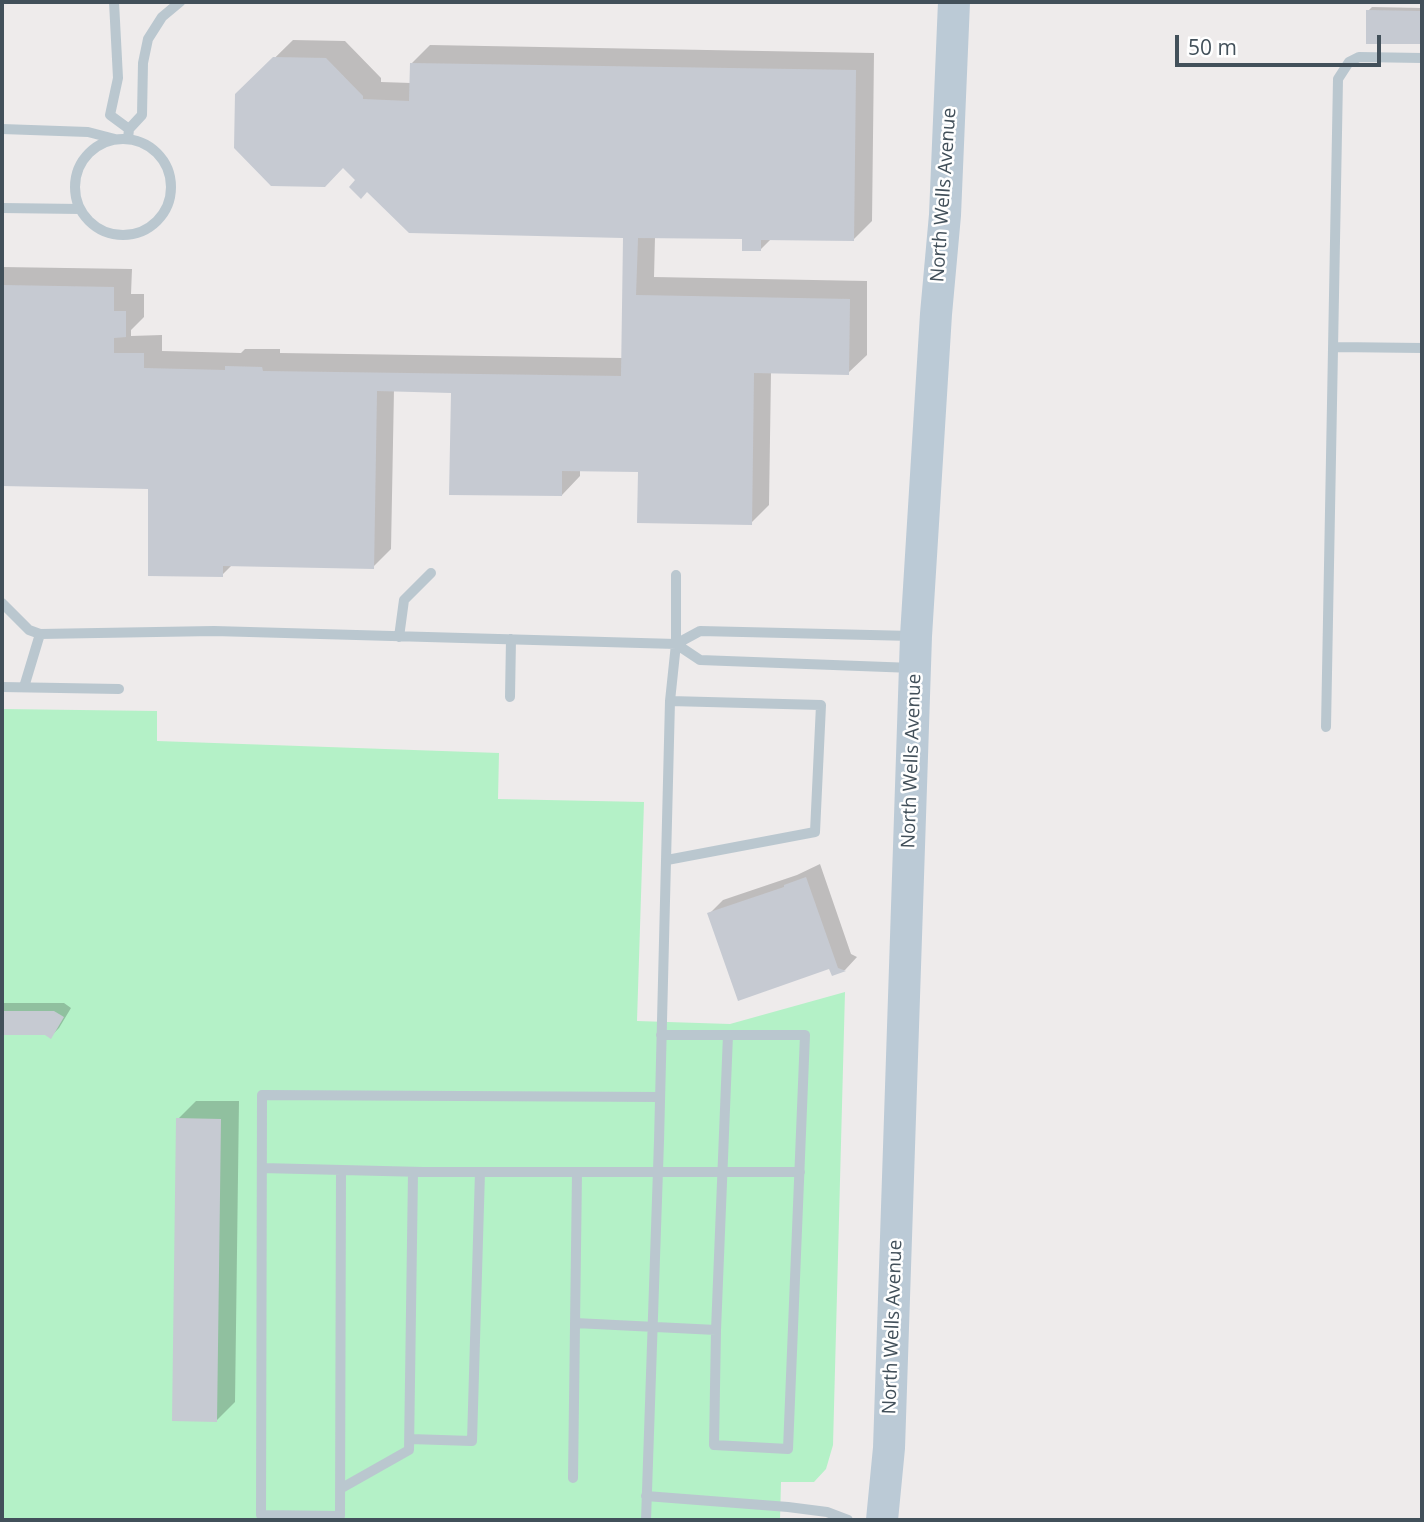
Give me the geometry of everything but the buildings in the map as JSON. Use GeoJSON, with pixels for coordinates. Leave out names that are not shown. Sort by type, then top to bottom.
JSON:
{"type":"FeatureCollection","features":[{"type":"Feature","properties":{"kind":"main road","name":"North Wells Avenue"},"geometry":{"type":"LineString","coordinates":[[882,1520],[890,1409],[916,636],[936,314],[946,215],[954,2]]}},
{"type":"Feature","properties":{"kind":"lane"},"geometry":{"type":"LineString","coordinates":[[114,2],[118,78],[110,115],[129,134],[158,153],[167,167],[171,183],[170,199],[163,214],[152,226],[136,233],[120,235],[104,232],[90,223],[80,209],[75,195],[75,180],[79,166],[89,153],[101,144],[129,134],[142,115],[148,39],[162,17],[180,2]]}},
{"type":"Feature","properties":{"kind":"lane"},"geometry":{"type":"LineString","coordinates":[[1326,727],[1338,79],[1349,61],[1359,57],[1422,58]]}},
{"type":"Feature","properties":{"kind":"lane"},"geometry":{"type":"LineString","coordinates":[[2,129],[88,132],[115,139]]}},
{"type":"Feature","properties":{"kind":"lane"},"geometry":{"type":"LineString","coordinates":[[2,208],[80,209]]}},
{"type":"Feature","properties":{"kind":"lane"},"geometry":{"type":"LineString","coordinates":[[1335,347],[1422,348]]}},
{"type":"Feature","properties":{"kind":"lane"},"geometry":{"type":"LineString","coordinates":[[399,637],[404,600],[431,573]]}},
{"type":"Feature","properties":{"kind":"lane"},"geometry":{"type":"LineString","coordinates":[[646,1520],[670,701],[676,644],[676,575]]}},
{"type":"Feature","properties":{"kind":"lane"},"geometry":{"type":"LineString","coordinates":[[2,603],[29,630],[40,634],[218,631],[676,644],[700,631],[916,636]]}},
{"type":"Feature","properties":{"kind":"lane"},"geometry":{"type":"LineString","coordinates":[[24,687],[40,634]]}},
{"type":"Feature","properties":{"kind":"lane"},"geometry":{"type":"LineString","coordinates":[[509,697],[510,639]]}},
{"type":"Feature","properties":{"kind":"lane"},"geometry":{"type":"LineString","coordinates":[[676,644],[700,660],[915,668]]}},
{"type":"Feature","properties":{"kind":"lane"},"geometry":{"type":"LineString","coordinates":[[2,687],[119,689]]}},
{"type":"Feature","properties":{"kind":"lane"},"geometry":{"type":"LineString","coordinates":[[667,860],[815,832],[821,705],[670,701]]}},
{"type":"Feature","properties":{"kind":"lane"},"geometry":{"type":"LineString","coordinates":[[661,1035],[728,1035],[805,1035],[788,1449],[714,1445],[728,1035]]}},
{"type":"Feature","properties":{"kind":"lane"},"geometry":{"type":"LineString","coordinates":[[341,1171],[340,1516],[261,1515],[262,1095],[660,1097]]}},
{"type":"Feature","properties":{"kind":"lane"},"geometry":{"type":"LineString","coordinates":[[262,1168],[414,1172],[800,1172]]}},
{"type":"Feature","properties":{"kind":"lane"},"geometry":{"type":"LineString","coordinates":[[340,1489],[409,1450],[414,1172]]}},
{"type":"Feature","properties":{"kind":"lane"},"geometry":{"type":"LineString","coordinates":[[410,1439],[472,1441],[480,1172]]}},
{"type":"Feature","properties":{"kind":"lane"},"geometry":{"type":"LineString","coordinates":[[573,1478],[577,1173]]}},
{"type":"Feature","properties":{"kind":"lane"},"geometry":{"type":"LineString","coordinates":[[575,1323],[716,1330]]}},
{"type":"Feature","properties":{"kind":"lane"},"geometry":{"type":"LineString","coordinates":[[646,1496],[788,1507],[827,1512],[848,1520]]}},
{"type":"Feature","properties":{"kind":"green space"},"geometry":{"type":"Polygon","coordinates":[[[2,709],[157,711],[157,741],[499,753],[498,799],[644,802],[637,1021],[730,1024],[845,992],[833,1445],[826,1469],[814,1482],[781,1482],[780,1520],[2,1520],[2,709]]]}}]}
